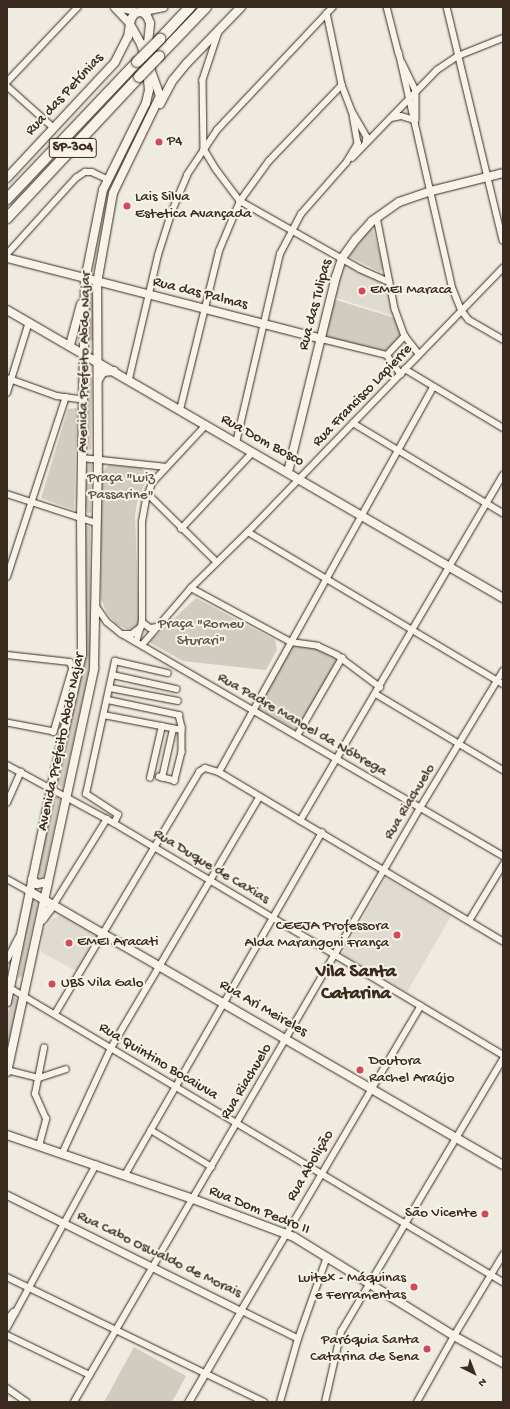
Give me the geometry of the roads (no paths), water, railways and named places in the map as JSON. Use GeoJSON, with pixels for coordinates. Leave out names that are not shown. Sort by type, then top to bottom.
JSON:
{"type":"FeatureCollection","features":[{"type":"Feature","properties":{"kind":"highway","name":"SP-304"},"geometry":{"type":"LineString","coordinates":[[7,199],[190,7]]}},
{"type":"Feature","properties":{"kind":"highway","name":"SP-304"},"geometry":{"type":"LineString","coordinates":[[7,218],[206,7]]}},
{"type":"Feature","properties":{"kind":"highway"},"geometry":{"type":"LineString","coordinates":[[7,226],[53,169]]}},
{"type":"Feature","properties":{"kind":"main road"},"geometry":{"type":"LineString","coordinates":[[130,24],[133,15],[163,7]]}},
{"type":"Feature","properties":{"kind":"main road"},"geometry":{"type":"LineString","coordinates":[[130,154],[139,142],[173,80],[241,7]]}},
{"type":"Feature","properties":{"kind":"main road"},"geometry":{"type":"LineString","coordinates":[[140,12],[147,16],[150,23],[148,43],[151,71],[160,93],[157,102]]}},
{"type":"Feature","properties":{"kind":"main road","name":"Avenida Prefeito Abdo Najar"},"geometry":{"type":"LineString","coordinates":[[7,1002],[29,891],[82,654],[81,519],[85,283],[107,179],[146,103],[149,90],[144,49],[130,24]]}},
{"type":"Feature","properties":{"kind":"main road","name":"Rua das Petúnias"},"geometry":{"type":"LineString","coordinates":[[7,178],[115,62],[125,44],[130,24]]}},
{"type":"Feature","properties":{"kind":"main road"},"geometry":{"type":"LineString","coordinates":[[149,90],[151,100],[157,102]]}},
{"type":"Feature","properties":{"kind":"main road"},"geometry":{"type":"LineString","coordinates":[[157,102],[165,96]]}},
{"type":"Feature","properties":{"kind":"main road","name":"Avenida Prefeito Abdo Najar"},"geometry":{"type":"LineString","coordinates":[[9,1071],[23,994],[39,928],[65,797],[94,668],[98,460],[97,283],[113,193],[130,154],[157,102]]}},
{"type":"Feature","properties":{"kind":"main road","name":"Rua das Tulipas"},"geometry":{"type":"LineString","coordinates":[[288,472],[342,258],[377,217],[399,202],[431,191],[503,173]]}},
{"type":"Feature","properties":{"kind":"main road","name":"Rua das Palmas"},"geometry":{"type":"LineString","coordinates":[[7,258],[85,283],[97,283],[322,339]]}},
{"type":"Feature","properties":{"kind":"main road"},"geometry":{"type":"LineString","coordinates":[[70,345],[85,283]]}},
{"type":"Feature","properties":{"kind":"main road","name":"Rua Dom Bosco"},"geometry":{"type":"LineString","coordinates":[[7,310],[114,370],[252,453],[300,478],[503,598]]}},
{"type":"Feature","properties":{"kind":"main road"},"geometry":{"type":"LineString","coordinates":[[98,381],[104,372],[114,370]]}},
{"type":"Feature","properties":{"kind":"main road"},"geometry":{"type":"LineString","coordinates":[[32,879],[37,884],[48,882]]}},
{"type":"Feature","properties":{"kind":"main road","name":"Rua Ari Meireles"},"geometry":{"type":"LineString","coordinates":[[29,891],[45,898],[104,932],[503,1165]]}},
{"type":"Feature","properties":{"kind":"main road"},"geometry":{"type":"LineString","coordinates":[[39,928],[54,904]]}},
{"type":"Feature","properties":{"kind":"main road","name":"Rua Dom Pedro II"},"geometry":{"type":"LineString","coordinates":[[7,1135],[193,1199],[287,1234],[327,1256],[454,1336],[503,1363]]}},
{"type":"Feature","properties":{"kind":"main road"},"geometry":{"type":"LineString","coordinates":[[7,1321],[14,1313]]}},
{"type":"Feature","properties":{"kind":"street"},"geometry":{"type":"LineString","coordinates":[[7,82],[78,7]]}},
{"type":"Feature","properties":{"kind":"street"},"geometry":{"type":"LineString","coordinates":[[114,7],[130,24]]}},
{"type":"Feature","properties":{"kind":"street"},"geometry":{"type":"LineString","coordinates":[[118,7],[140,12]]}},
{"type":"Feature","properties":{"kind":"street"},"geometry":{"type":"LineString","coordinates":[[129,379],[150,296],[158,255],[172,211],[187,175],[217,130],[333,7]]}},
{"type":"Feature","properties":{"kind":"street"},"geometry":{"type":"LineString","coordinates":[[387,7],[399,52],[408,99],[415,121],[453,289],[462,311],[468,320],[503,340]]}},
{"type":"Feature","properties":{"kind":"street"},"geometry":{"type":"LineString","coordinates":[[447,7],[503,240]]}},
{"type":"Feature","properties":{"kind":"street"},"geometry":{"type":"LineString","coordinates":[[327,13],[342,85],[352,111],[367,137],[366,144]]}},
{"type":"Feature","properties":{"kind":"street"},"geometry":{"type":"LineString","coordinates":[[221,28],[203,80],[204,149],[240,201],[342,258],[389,282]]}},
{"type":"Feature","properties":{"kind":"street"},"geometry":{"type":"LineString","coordinates":[[236,443],[262,324],[280,254],[301,214],[346,164],[437,70],[458,56],[503,38]]}},
{"type":"Feature","properties":{"kind":"street"},"geometry":{"type":"LineString","coordinates":[[399,52],[416,91],[415,121]]}},
{"type":"Feature","properties":{"kind":"street"},"geometry":{"type":"LineString","coordinates":[[180,410],[220,251],[240,201],[269,161],[342,85]]}},
{"type":"Feature","properties":{"kind":"street"},"geometry":{"type":"LineString","coordinates":[[7,86],[54,128]]}},
{"type":"Feature","properties":{"kind":"street"},"geometry":{"type":"LineString","coordinates":[[346,164],[358,143],[352,111]]}},
{"type":"Feature","properties":{"kind":"street"},"geometry":{"type":"LineString","coordinates":[[390,118],[401,116],[415,121]]}},
{"type":"Feature","properties":{"kind":"street"},"geometry":{"type":"LineString","coordinates":[[358,143],[366,144]]}},
{"type":"Feature","properties":{"kind":"street"},"geometry":{"type":"LineString","coordinates":[[7,254],[76,178],[85,172],[92,172],[107,179]]}},
{"type":"Feature","properties":{"kind":"street"},"geometry":{"type":"LineString","coordinates":[[377,217],[389,282],[405,336],[419,354]]}},
{"type":"Feature","properties":{"kind":"street","name":"Rua Francisco Lapierre"},"geometry":{"type":"LineString","coordinates":[[142,645],[191,588],[248,532],[503,268]]}},
{"type":"Feature","properties":{"kind":"street"},"geometry":{"type":"LineString","coordinates":[[7,393],[9,379],[30,322]]}},
{"type":"Feature","properties":{"kind":"street"},"geometry":{"type":"LineString","coordinates":[[405,336],[387,355],[403,372],[433,387],[503,428]]}},
{"type":"Feature","properties":{"kind":"street","name":"Rua das Palmas"},"geometry":{"type":"LineString","coordinates":[[322,339],[387,355]]}},
{"type":"Feature","properties":{"kind":"street"},"geometry":{"type":"LineString","coordinates":[[9,379],[66,397],[84,400]]}},
{"type":"Feature","properties":{"kind":"street"},"geometry":{"type":"LineString","coordinates":[[219,772],[361,514],[433,387]]}},
{"type":"Feature","properties":{"kind":"street"},"geometry":{"type":"LineString","coordinates":[[7,577],[66,397]]}},
{"type":"Feature","properties":{"kind":"street"},"geometry":{"type":"LineString","coordinates":[[353,423],[503,513]]}},
{"type":"Feature","properties":{"kind":"street"},"geometry":{"type":"LineString","coordinates":[[136,642],[142,624],[142,522],[148,494],[152,483],[206,426]]}},
{"type":"Feature","properties":{"kind":"street"},"geometry":{"type":"LineString","coordinates":[[181,528],[252,453]]}},
{"type":"Feature","properties":{"kind":"street"},"geometry":{"type":"LineString","coordinates":[[82,458],[167,467]]}},
{"type":"Feature","properties":{"kind":"street"},"geometry":{"type":"LineString","coordinates":[[300,821],[338,760],[503,475]]}},
{"type":"Feature","properties":{"kind":"street"},"geometry":{"type":"LineString","coordinates":[[7,494],[96,524]]}},
{"type":"Feature","properties":{"kind":"street"},"geometry":{"type":"LineString","coordinates":[[148,494],[217,562]]}},
{"type":"Feature","properties":{"kind":"street"},"geometry":{"type":"LineString","coordinates":[[248,532],[503,684]]}},
{"type":"Feature","properties":{"kind":"street"},"geometry":{"type":"LineString","coordinates":[[191,588],[291,642],[318,646],[342,658],[380,687]]}},
{"type":"Feature","properties":{"kind":"street","name":"Rua Padre Manoel da Nóbrega"},"geometry":{"type":"LineString","coordinates":[[96,606],[108,622],[122,634],[298,734],[338,760],[503,856]]}},
{"type":"Feature","properties":{"kind":"street"},"geometry":{"type":"LineString","coordinates":[[142,624],[150,628],[157,627]]}},
{"type":"Feature","properties":{"kind":"street"},"geometry":{"type":"LineString","coordinates":[[122,634],[132,634],[142,624]]}},
{"type":"Feature","properties":{"kind":"street"},"geometry":{"type":"LineString","coordinates":[[7,655],[70,662],[72,668],[54,732],[7,724]]}},
{"type":"Feature","properties":{"kind":"street"},"geometry":{"type":"LineString","coordinates":[[298,734],[342,658]]}},
{"type":"Feature","properties":{"kind":"street"},"geometry":{"type":"LineString","coordinates":[[114,823],[118,815],[86,794],[108,700],[115,661],[168,673]]}},
{"type":"Feature","properties":{"kind":"street","name":"Rua Riachuelo"},"geometry":{"type":"LineString","coordinates":[[74,1402],[335,956],[383,871],[503,671]]}},
{"type":"Feature","properties":{"kind":"street"},"geometry":{"type":"LineString","coordinates":[[112,675],[176,689]]}},
{"type":"Feature","properties":{"kind":"street"},"geometry":{"type":"LineString","coordinates":[[110,688],[178,701]]}},
{"type":"Feature","properties":{"kind":"street"},"geometry":{"type":"LineString","coordinates":[[376,694],[503,770]]}},
{"type":"Feature","properties":{"kind":"street"},"geometry":{"type":"LineString","coordinates":[[108,700],[179,715],[182,730],[182,752],[175,780],[160,778],[173,729]]}},
{"type":"Feature","properties":{"kind":"street"},"geometry":{"type":"LineString","coordinates":[[104,715],[182,730]]}},
{"type":"Feature","properties":{"kind":"street"},"geometry":{"type":"LineString","coordinates":[[150,778],[162,726]]}},
{"type":"Feature","properties":{"kind":"street","name":"Rua Duque de Caxias"},"geometry":{"type":"LineString","coordinates":[[7,765],[114,823],[503,1055]]}},
{"type":"Feature","properties":{"kind":"street"},"geometry":{"type":"LineString","coordinates":[[56,1014],[199,772],[205,768],[219,772],[259,798],[322,833],[383,871],[503,941]]}},
{"type":"Feature","properties":{"kind":"street"},"geometry":{"type":"LineString","coordinates":[[7,803],[21,772]]}},
{"type":"Feature","properties":{"kind":"street"},"geometry":{"type":"LineString","coordinates":[[62,1154],[111,1048],[259,798]]}},
{"type":"Feature","properties":{"kind":"street"},"geometry":{"type":"LineString","coordinates":[[54,904],[107,819]]}},
{"type":"Feature","properties":{"kind":"street"},"geometry":{"type":"LineString","coordinates":[[125,1175],[322,833]]}},
{"type":"Feature","properties":{"kind":"street"},"geometry":{"type":"LineString","coordinates":[[469,921],[503,865]]}},
{"type":"Feature","properties":{"kind":"street","name":"Rua Ari Meireles"},"geometry":{"type":"LineString","coordinates":[[7,879],[29,891]]}},
{"type":"Feature","properties":{"kind":"street"},"geometry":{"type":"LineString","coordinates":[[7,960],[23,927]]}},
{"type":"Feature","properties":{"kind":"street","name":"Rua Quintino Bocaiuva"},"geometry":{"type":"LineString","coordinates":[[9,986],[175,1088],[503,1282]]}},
{"type":"Feature","properties":{"kind":"street","name":"Rua Abolição"},"geometry":{"type":"LineString","coordinates":[[188,1402],[421,1006]]}},
{"type":"Feature","properties":{"kind":"street"},"geometry":{"type":"LineString","coordinates":[[39,1146],[46,1119],[35,1094],[44,1048]]}},
{"type":"Feature","properties":{"kind":"street"},"geometry":{"type":"LineString","coordinates":[[325,1402],[342,1332],[503,1059]]}},
{"type":"Feature","properties":{"kind":"street"},"geometry":{"type":"LineString","coordinates":[[9,1071],[39,1078],[66,1069]]}},
{"type":"Feature","properties":{"kind":"street"},"geometry":{"type":"LineString","coordinates":[[151,1130],[212,1166]]}},
{"type":"Feature","properties":{"kind":"street"},"geometry":{"type":"LineString","coordinates":[[7,1328],[96,1165]]}},
{"type":"Feature","properties":{"kind":"street","name":"Rua Cabo Oswaldo de Morais"},"geometry":{"type":"LineString","coordinates":[[7,1195],[298,1339]]}},
{"type":"Feature","properties":{"kind":"street"},"geometry":{"type":"LineString","coordinates":[[417,1402],[454,1336],[503,1255]]}},
{"type":"Feature","properties":{"kind":"street"},"geometry":{"type":"LineString","coordinates":[[280,1402],[298,1339],[327,1256]]}},
{"type":"Feature","properties":{"kind":"street"},"geometry":{"type":"LineString","coordinates":[[7,1277],[264,1402]]}},
{"type":"Feature","properties":{"kind":"street"},"geometry":{"type":"LineString","coordinates":[[7,1335],[90,1375]]}},
{"type":"Feature","properties":{"kind":"street"},"geometry":{"type":"LineString","coordinates":[[7,1388],[27,1402]]}},
{"type":"Feature","properties":{"kind":"place","name":"P4"},"geometry":{"type":"Point","coordinates":[159,142]}},
{"type":"Feature","properties":{"kind":"place","name":"Lais Silva Estetica Avançada"},"geometry":{"type":"Point","coordinates":[127,206]}},
{"type":"Feature","properties":{"kind":"place","name":"EMEI Maraca"},"geometry":{"type":"Point","coordinates":[362,291]}},
{"type":"Feature","properties":{"kind":"place","name":"CEEJA Professora Alda Marangoni França"},"geometry":{"type":"Point","coordinates":[397,935]}},
{"type":"Feature","properties":{"kind":"place","name":"EMEI Aracati"},"geometry":{"type":"Point","coordinates":[69,943]}},
{"type":"Feature","properties":{"kind":"place","name":"UBS Vila Galo"},"geometry":{"type":"Point","coordinates":[52,984]}},
{"type":"Feature","properties":{"kind":"place","name":"Doutora Rachel Araújo"},"geometry":{"type":"Point","coordinates":[360,1070]}},
{"type":"Feature","properties":{"kind":"place","name":"São Vicente"},"geometry":{"type":"Point","coordinates":[485,1214]}},
{"type":"Feature","properties":{"kind":"place","name":"Luitex - Máquinas e Ferramentas"},"geometry":{"type":"Point","coordinates":[414,1287]}},
{"type":"Feature","properties":{"kind":"place","name":"Paróquia Santa Catarina de Sena"},"geometry":{"type":"Point","coordinates":[427,1349]}},
{"type":"Feature","properties":{"kind":"district","name":"Vila Santa Catarina"},"geometry":{"type":"Point","coordinates":[356,984]}},
{"type":"Feature","properties":{"kind":"park label","name":"Praça \"Luiz Passarine\""},"geometry":{"type":"Point","coordinates":[121,486]}},
{"type":"Feature","properties":{"kind":"park label","name":"Praça \"Romeu Sturari\""},"geometry":{"type":"Point","coordinates":[201,632]}}]}
